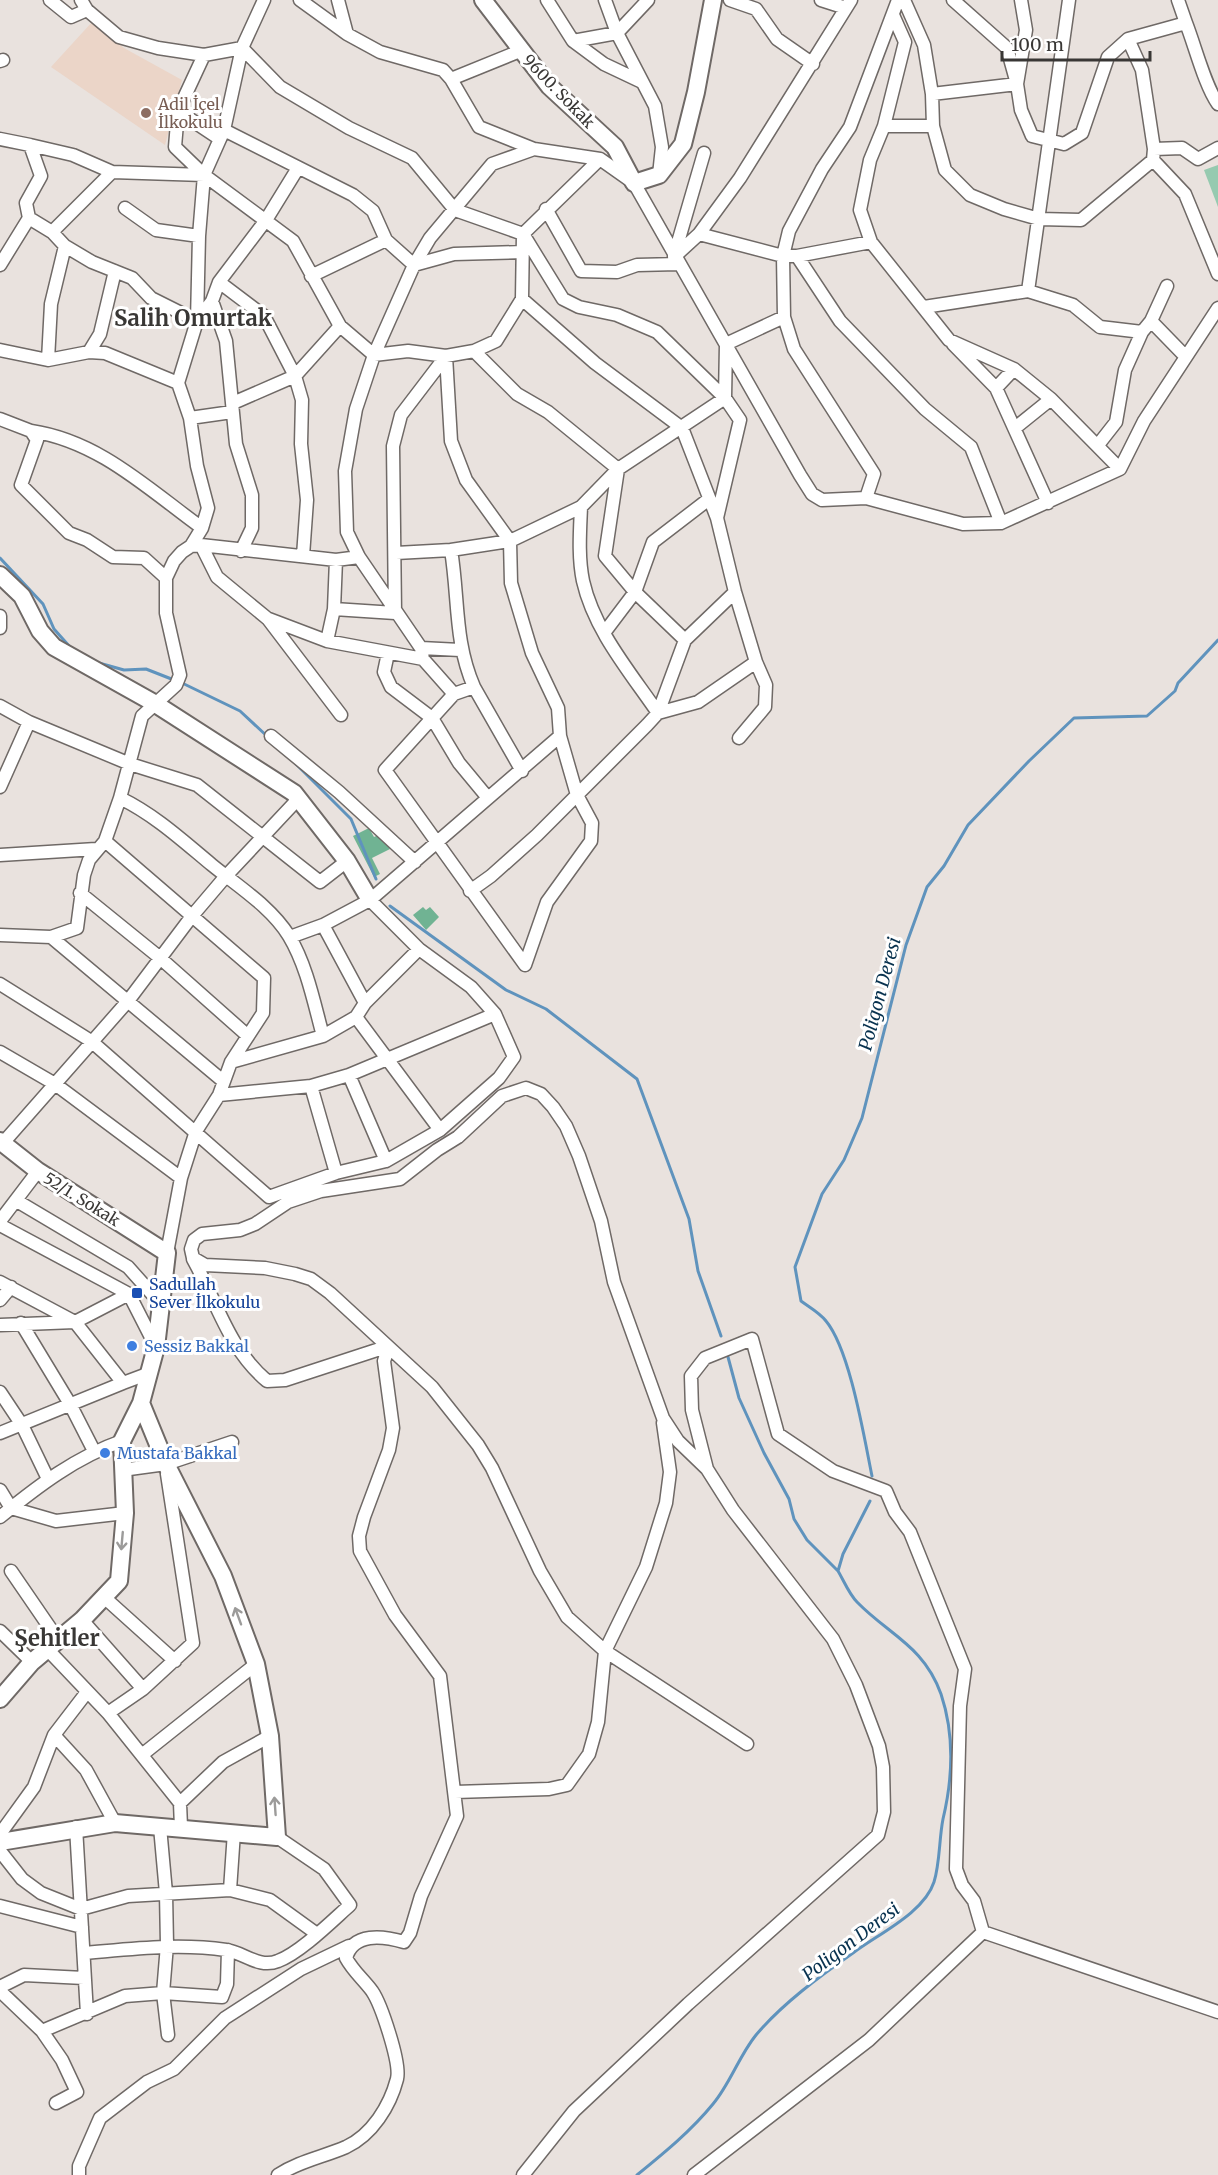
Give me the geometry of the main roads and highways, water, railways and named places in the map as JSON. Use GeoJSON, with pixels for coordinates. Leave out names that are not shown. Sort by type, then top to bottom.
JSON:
{"type":"FeatureCollection","features":[{"type":"Feature","properties":{"kind":"waterway"},"geometry":{"type":"LineString","coordinates":[[0,558],[43,604],[54,629],[70,647]]}},
{"type":"Feature","properties":{"kind":"waterway","name":"Poligon Deresi"},"geometry":{"type":"LineString","coordinates":[[872,1476],[855,1395],[842,1352],[835,1334],[826,1321],[801,1301],[795,1267],[822,1194],[844,1160],[862,1118],[906,945],[927,887],[944,866],[968,825],[1074,718],[1147,716],[1175,691],[1178,683],[1218,640]]}},
{"type":"Feature","properties":{"kind":"waterway"},"geometry":{"type":"LineString","coordinates":[[99,663],[124,670],[146,669],[174,680]]}},
{"type":"Feature","properties":{"kind":"waterway"},"geometry":{"type":"LineString","coordinates":[[180,682],[240,711],[268,737]]}},
{"type":"Feature","properties":{"kind":"waterway"},"geometry":{"type":"LineString","coordinates":[[296,764],[351,819],[376,879]]}},
{"type":"Feature","properties":{"kind":"waterway"},"geometry":{"type":"LineString","coordinates":[[390,906],[506,990],[546,1009],[637,1079],[689,1219],[698,1271],[721,1336]]}},
{"type":"Feature","properties":{"kind":"waterway"},"geometry":{"type":"LineString","coordinates":[[728,1357],[739,1398],[764,1453],[789,1499],[794,1519],[807,1540],[838,1571]]}},
{"type":"Feature","properties":{"kind":"waterway","name":"Poligon Deresi"},"geometry":{"type":"LineString","coordinates":[[637,2175],[705,2114],[719,2096],[750,2043],[777,2012],[828,1971],[911,1913],[921,1904],[934,1882],[949,1788],[951,1757],[946,1710],[934,1678],[925,1664],[905,1642],[857,1602],[838,1571],[843,1554],[870,1501]]}},
{"type":"Feature","properties":{"kind":"place","name":"Adil İçel İlkokulu"},"geometry":{"type":"Point","coordinates":[146,113]}},
{"type":"Feature","properties":{"kind":"place","name":"Sadullah Sever İlkokulu"},"geometry":{"type":"Point","coordinates":[137,1293]}},
{"type":"Feature","properties":{"kind":"place","name":"Sessiz Bakkal"},"geometry":{"type":"Point","coordinates":[132,1346]}},
{"type":"Feature","properties":{"kind":"place","name":"Mustafa Bakkal"},"geometry":{"type":"Point","coordinates":[105,1453]}},
{"type":"Feature","properties":{"kind":"district","name":"Salih Omurtak"},"geometry":{"type":"Point","coordinates":[193,318]}},
{"type":"Feature","properties":{"kind":"district","name":"Şehitler"},"geometry":{"type":"Point","coordinates":[57,1638]}}]}
